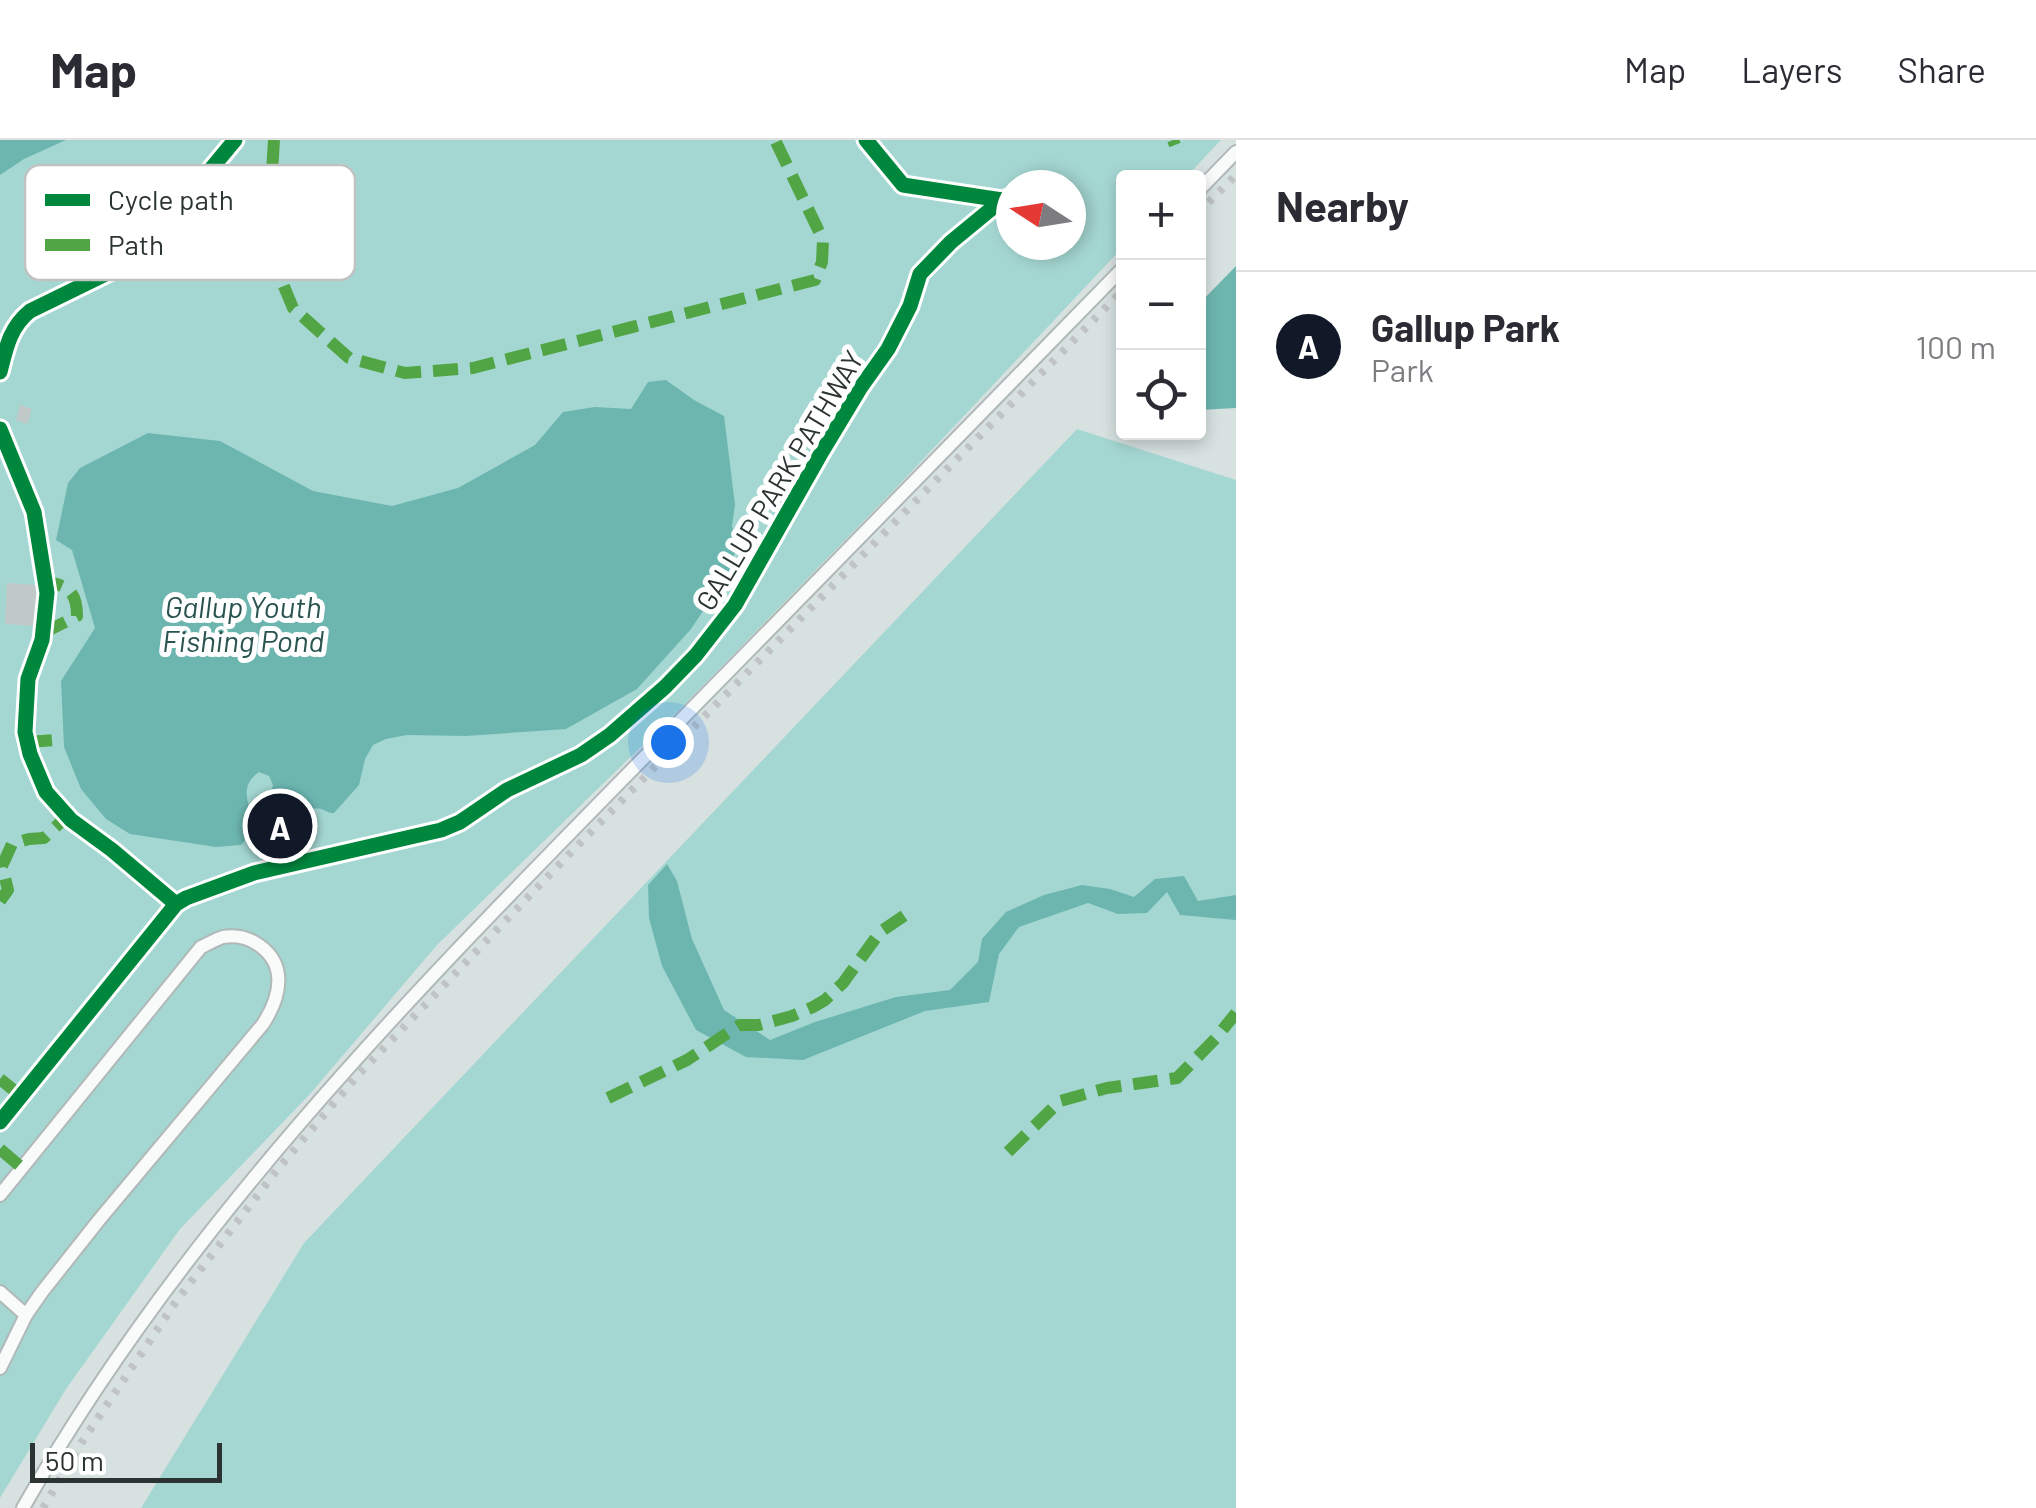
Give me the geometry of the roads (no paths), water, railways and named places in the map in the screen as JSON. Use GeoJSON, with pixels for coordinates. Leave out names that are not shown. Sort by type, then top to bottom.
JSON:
{"type":"FeatureCollection","features":[{"type":"Feature","properties":{"kind":"lane"},"geometry":{"type":"LineString","coordinates":[[1206,182],[1236,152]]}},
{"type":"Feature","properties":{"kind":"lane"},"geometry":{"type":"LineString","coordinates":[[22,1508],[141,1325],[208,1235],[360,1053],[1116,275]]}},
{"type":"Feature","properties":{"kind":"lane"},"geometry":{"type":"LineString","coordinates":[[0,1195],[201,946],[224,936],[245,937],[263,947],[276,964],[279,986],[275,1006],[26,1315],[0,1368]]}},
{"type":"Feature","properties":{"kind":"lane"},"geometry":{"type":"LineString","coordinates":[[0,1292],[26,1315]]}},
{"type":"Feature","properties":{"kind":"water"},"geometry":{"type":"Polygon","coordinates":[[[0,140],[66,140],[0,175],[0,140]]]}},
{"type":"Feature","properties":{"kind":"water"},"geometry":{"type":"Polygon","coordinates":[[[1236,266],[1236,408],[1206,410],[1206,297],[1236,266]]]}},
{"type":"Feature","properties":{"kind":"water","name":"Gallup Youth Fishing Pond"},"geometry":{"type":"Polygon","coordinates":[[[666,380],[724,416],[737,546],[728,574],[691,629],[637,689],[566,729],[386,739],[373,745],[359,785],[334,813],[304,809],[295,814],[275,805],[269,800],[273,785],[269,776],[259,772],[247,791],[256,828],[241,845],[216,847],[130,834],[106,819],[81,789],[64,747],[61,681],[95,628],[72,550],[56,540],[68,483],[80,468],[148,433],[220,441],[313,491],[392,506],[458,488],[535,445],[563,412],[595,407],[631,409],[648,382],[666,380]]]}},
{"type":"Feature","properties":{"kind":"water"},"geometry":{"type":"Polygon","coordinates":[[[667,864],[677,881],[692,939],[724,1010],[770,1040],[896,997],[950,990],[978,962],[982,939],[1006,912],[1044,895],[1082,885],[1134,897],[1155,879],[1184,876],[1198,901],[1236,895],[1236,920],[1180,915],[1167,892],[1147,913],[1118,914],[1088,903],[1019,927],[999,954],[989,1002],[925,1011],[803,1060],[746,1057],[696,1030],[662,966],[649,918],[648,885],[667,864]]]}},
{"type":"Feature","properties":{"kind":"railway"},"geometry":{"type":"LineString","coordinates":[[1206,205],[1236,175]]}},
{"type":"Feature","properties":{"kind":"railway"},"geometry":{"type":"LineString","coordinates":[[43,1508],[78,1448],[177,1300],[277,1170],[358,1075],[1116,297]]}},
{"type":"Feature","properties":{"kind":"place","name":"Gallup Park"},"geometry":{"type":"Point","coordinates":[280,826]}}]}
